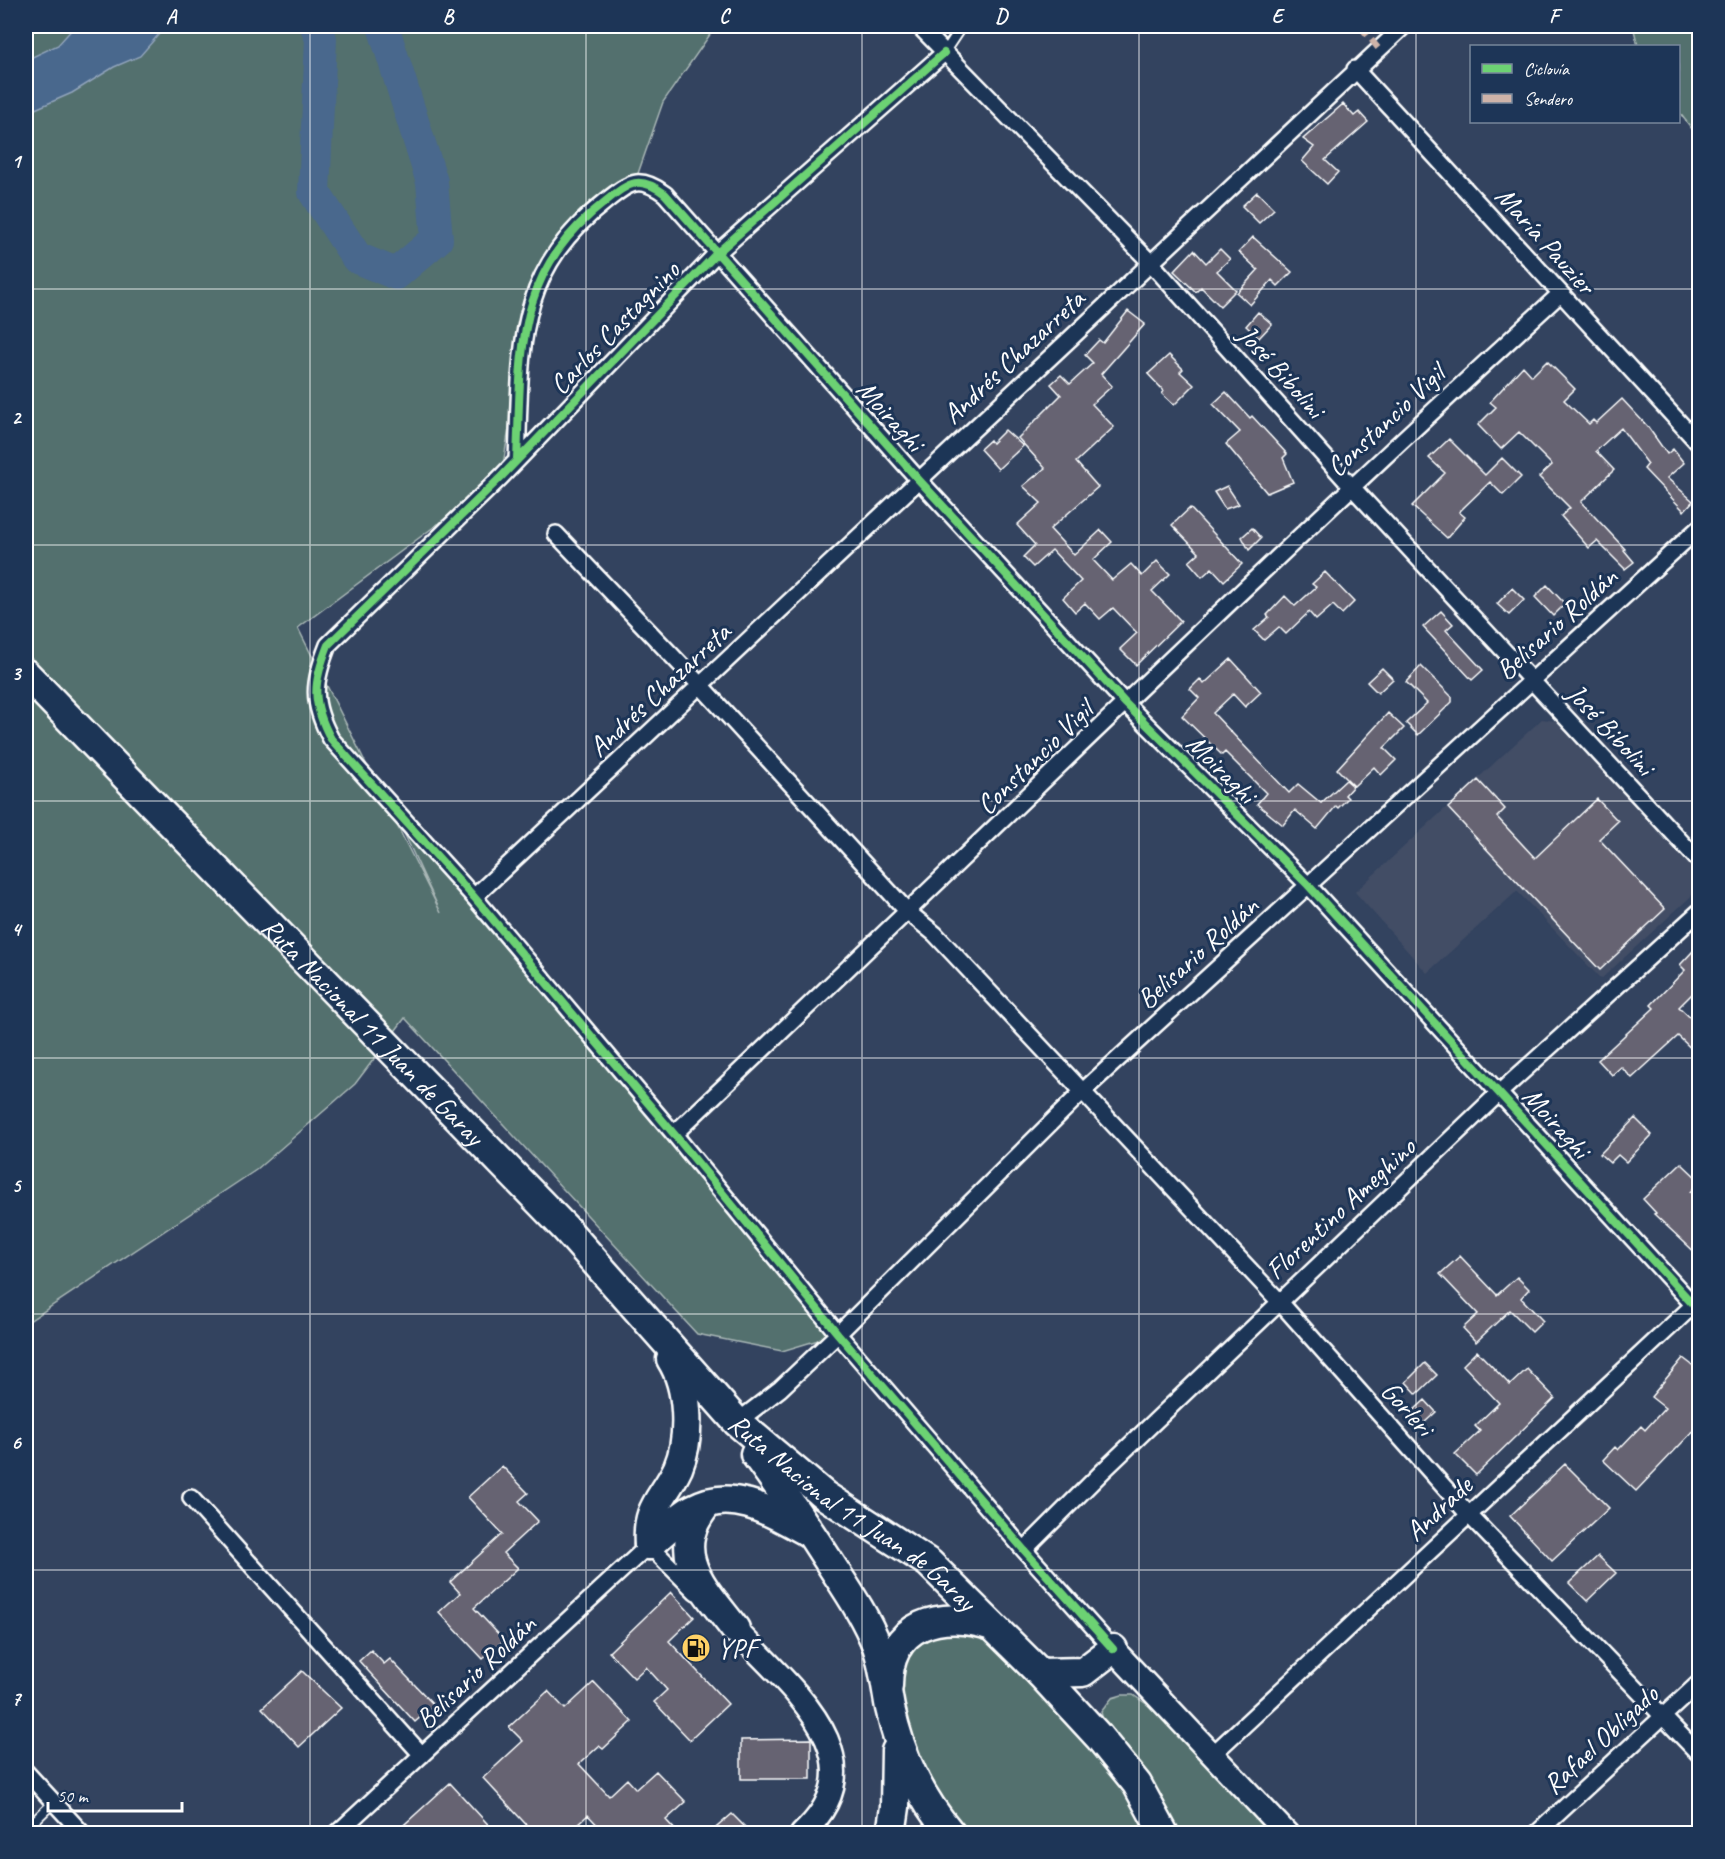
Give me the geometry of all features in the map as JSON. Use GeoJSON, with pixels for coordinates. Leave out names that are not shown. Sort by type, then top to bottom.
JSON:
{"type":"FeatureCollection","features":[{"type":"Feature","properties":{"kind":"highway","name":"Ruta Nacional 11 Juan de Garay"},"geometry":{"type":"LineString","coordinates":[[26,674],[566,1229],[737,1422],[794,1473],[824,1495],[919,1555],[1040,1673],[1137,1784],[1164,1833]]}},
{"type":"Feature","properties":{"kind":"highway"},"geometry":{"type":"LineString","coordinates":[[643,1317],[680,1372],[686,1399],[685,1433],[678,1466],[650,1515],[649,1545]]}},
{"type":"Feature","properties":{"kind":"highway","name":"Ruta Nacional 11 Juan de Garay"},"geometry":{"type":"LineString","coordinates":[[714,1396],[811,1534],[860,1610],[877,1645],[891,1712],[912,1779],[927,1803],[951,1833]]}},
{"type":"Feature","properties":{"kind":"highway"},"geometry":{"type":"LineString","coordinates":[[649,1545],[684,1515],[707,1504],[723,1501],[745,1502],[769,1510],[811,1534]]}},
{"type":"Feature","properties":{"kind":"highway"},"geometry":{"type":"LineString","coordinates":[[707,1504],[694,1520],[690,1532],[690,1562],[695,1576],[735,1629]]}},
{"type":"Feature","properties":{"kind":"highway","name":"Ruta Nacional 11 Juan de Garay"},"geometry":{"type":"LineString","coordinates":[[891,1833],[897,1772],[891,1712],[891,1665],[900,1645],[910,1632],[925,1623],[948,1618],[968,1618],[992,1626]]}},
{"type":"Feature","properties":{"kind":"highway"},"geometry":{"type":"LineString","coordinates":[[1040,1673],[1083,1672],[1113,1649]]}},
{"type":"Feature","properties":{"kind":"highway"},"geometry":{"type":"LineString","coordinates":[[1076,1712],[1083,1672]]}},
{"type":"Feature","properties":{"kind":"main road"},"geometry":{"type":"LineString","coordinates":[[735,1629],[818,1718],[830,1745],[834,1762],[833,1783],[826,1804],[802,1833]]}},
{"type":"Feature","properties":{"kind":"main road"},"geometry":{"type":"LineString","coordinates":[[1113,1649],[1287,1833]]}},
{"type":"Feature","properties":{"kind":"street","name":"José Bibolini"},"geometry":{"type":"LineString","coordinates":[[920,26],[1151,263],[1351,486],[1700,862]]}},
{"type":"Feature","properties":{"kind":"street","name":"Andrés Chazarreta"},"geometry":{"type":"LineString","coordinates":[[474,897],[1355,69],[1404,26]]}},
{"type":"Feature","properties":{"kind":"street","name":"Carlos Castagnino"},"geometry":{"type":"LineString","coordinates":[[474,897],[331,739],[318,716],[315,695],[317,672],[328,645],[517,459],[717,253],[944,53]]}},
{"type":"Feature","properties":{"kind":"street","name":"María Pauzier"},"geometry":{"type":"LineString","coordinates":[[1355,69],[1700,445]]}},
{"type":"Feature","properties":{"kind":"street","name":"Moiraghi"},"geometry":{"type":"LineString","coordinates":[[517,459],[523,333],[529,306],[542,274],[582,220],[635,182],[649,183],[665,194],[918,479],[1126,704],[1308,885],[1697,1305]]}},
{"type":"Feature","properties":{"kind":"street","name":"Constancio Vigil"},"geometry":{"type":"LineString","coordinates":[[674,1134],[1126,704],[1351,486],[1560,294]]}},
{"type":"Feature","properties":{"kind":"street","name":"Belisario Roldán"},"geometry":{"type":"LineString","coordinates":[[737,1422],[780,1389],[838,1334],[1082,1092],[1700,527]]}},
{"type":"Feature","properties":{"kind":"street","name":"Gorleri"},"geometry":{"type":"LineString","coordinates":[[556,534],[701,686],[908,912],[935,934],[1279,1301],[1469,1515],[1700,1755]]}},
{"type":"Feature","properties":{"kind":"street"},"geometry":{"type":"LineString","coordinates":[[474,897],[674,1134],[838,1334],[1024,1550],[1113,1649]]}},
{"type":"Feature","properties":{"kind":"street","name":"Florentino Ameghino"},"geometry":{"type":"LineString","coordinates":[[1024,1550],[1064,1508],[1279,1301],[1500,1092],[1700,911]]}},
{"type":"Feature","properties":{"kind":"street","name":"Andrade"},"geometry":{"type":"LineString","coordinates":[[1212,1755],[1697,1305]]}},
{"type":"Feature","properties":{"kind":"street"},"geometry":{"type":"LineString","coordinates":[[191,1498],[422,1755]]}},
{"type":"Feature","properties":{"kind":"street","name":"Belisario Roldán"},"geometry":{"type":"LineString","coordinates":[[336,1833],[649,1545]]}},
{"type":"Feature","properties":{"kind":"street"},"geometry":{"type":"LineString","coordinates":[[649,1545],[735,1629]]}},
{"type":"Feature","properties":{"kind":"street","name":"Rafael Obligado"},"geometry":{"type":"LineString","coordinates":[[1536,1833],[1700,1682]]}},
{"type":"Feature","properties":{"kind":"street"},"geometry":{"type":"LineString","coordinates":[[26,1772],[83,1833]]}},
{"type":"Feature","properties":{"kind":"lane"},"geometry":{"type":"LineString","coordinates":[[944,53],[962,26]]}},
{"type":"Feature","properties":{"kind":"lane"},"geometry":{"type":"LineString","coordinates":[[26,1829],[54,1802]]}},
{"type":"Feature","properties":{"kind":"shaded area"},"geometry":{"type":"Polygon","coordinates":[[[75,26],[166,26],[140,56],[114,67],[72,93],[26,113],[26,60],[58,45],[75,26]]]}},
{"type":"Feature","properties":{"kind":"shaded area"},"geometry":{"type":"Polygon","coordinates":[[[1542,719],[1555,721],[1699,876],[1699,889],[1601,979],[1517,891],[1427,973],[1355,892],[1542,719]]]}},
{"type":"Feature","properties":{"kind":"green space"},"geometry":{"type":"Polygon","coordinates":[[[26,26],[716,26],[663,102],[635,182],[582,220],[529,306],[501,477],[298,628],[441,913],[391,805],[838,1334],[782,1351],[697,1334],[405,1018],[355,1084],[256,1170],[26,1323],[26,26]]]}},
{"type":"Feature","properties":{"kind":"green space"},"geometry":{"type":"Polygon","coordinates":[[[1633,26],[1699,26],[1699,138],[1680,113],[1680,45],[1638,45],[1633,26]]]}},
{"type":"Feature","properties":{"kind":"green space"},"geometry":{"type":"Polygon","coordinates":[[[933,1631],[984,1635],[1046,1693],[1140,1804],[1150,1833],[965,1833],[938,1802],[918,1765],[901,1703],[900,1683],[903,1664],[911,1649],[933,1631]]]}},
{"type":"Feature","properties":{"kind":"green space"},"geometry":{"type":"Polygon","coordinates":[[[1133,1695],[1160,1713],[1270,1833],[1165,1833],[1107,1736],[1101,1712],[1112,1698],[1133,1695]]]}},
{"type":"Feature","properties":{"kind":"building"},"geometry":{"type":"Polygon","coordinates":[[[1343,104],[1354,116],[1359,112],[1368,122],[1325,160],[1338,172],[1327,184],[1302,161],[1314,147],[1303,139],[1343,104]]]}},
{"type":"Feature","properties":{"kind":"building"},"geometry":{"type":"Polygon","coordinates":[[[1257,192],[1274,209],[1259,223],[1242,206],[1257,192]]]}},
{"type":"Feature","properties":{"kind":"building"},"geometry":{"type":"Polygon","coordinates":[[[1253,237],[1292,272],[1278,286],[1272,280],[1250,305],[1237,293],[1258,270],[1239,252],[1253,237]]]}},
{"type":"Feature","properties":{"kind":"building"},"geometry":{"type":"Polygon","coordinates":[[[1220,249],[1230,259],[1217,271],[1236,290],[1220,306],[1201,287],[1196,292],[1174,271],[1194,250],[1206,263],[1220,249]]]}},
{"type":"Feature","properties":{"kind":"building"},"geometry":{"type":"Polygon","coordinates":[[[1128,311],[1145,324],[1101,374],[1112,386],[1092,404],[1114,427],[1076,462],[1098,487],[1050,529],[1074,555],[1101,530],[1112,542],[1093,560],[1112,580],[1131,564],[1142,576],[1157,561],[1170,574],[1152,591],[1181,621],[1136,665],[1120,649],[1137,633],[1113,608],[1100,619],[1085,603],[1075,612],[1063,598],[1081,581],[1052,550],[1033,567],[1023,557],[1035,545],[1017,525],[1041,503],[1023,486],[1045,468],[1018,438],[1061,395],[1051,384],[1061,375],[1070,384],[1093,363],[1085,355],[1099,340],[1103,343],[1128,311]]]}},
{"type":"Feature","properties":{"kind":"building"},"geometry":{"type":"Polygon","coordinates":[[[1258,312],[1272,324],[1259,338],[1246,326],[1258,312]]]}},
{"type":"Feature","properties":{"kind":"building"},"geometry":{"type":"Polygon","coordinates":[[[1169,355],[1183,369],[1180,372],[1194,385],[1174,405],[1162,394],[1164,391],[1148,374],[1169,355]]]}},
{"type":"Feature","properties":{"kind":"building"},"geometry":{"type":"Polygon","coordinates":[[[1547,361],[1575,389],[1564,400],[1589,424],[1593,420],[1596,423],[1622,399],[1648,427],[1667,454],[1673,449],[1684,463],[1667,478],[1693,501],[1684,511],[1644,469],[1648,464],[1621,428],[1596,451],[1614,470],[1581,502],[1625,549],[1634,562],[1625,569],[1597,541],[1589,548],[1561,516],[1570,508],[1539,477],[1552,465],[1519,432],[1501,449],[1478,425],[1496,407],[1490,402],[1523,366],[1532,376],[1547,361]]]}},
{"type":"Feature","properties":{"kind":"building"},"geometry":{"type":"Polygon","coordinates":[[[1226,392],[1287,454],[1283,458],[1293,482],[1267,493],[1226,444],[1240,432],[1213,404],[1226,392]]]}},
{"type":"Feature","properties":{"kind":"building"},"geometry":{"type":"Polygon","coordinates":[[[1005,430],[1023,446],[998,469],[980,449],[990,440],[992,443],[1005,430]]]}},
{"type":"Feature","properties":{"kind":"building"},"geometry":{"type":"Polygon","coordinates":[[[1449,439],[1485,475],[1502,458],[1521,477],[1503,495],[1490,482],[1459,512],[1465,517],[1447,538],[1412,506],[1445,473],[1429,458],[1449,439]]]}},
{"type":"Feature","properties":{"kind":"building"},"geometry":{"type":"Polygon","coordinates":[[[1227,486],[1239,504],[1225,509],[1214,492],[1227,486]]]}},
{"type":"Feature","properties":{"kind":"building"},"geometry":{"type":"Polygon","coordinates":[[[1190,508],[1242,564],[1224,581],[1212,568],[1202,577],[1189,562],[1199,553],[1172,525],[1190,508]]]}},
{"type":"Feature","properties":{"kind":"building"},"geometry":{"type":"Polygon","coordinates":[[[1252,528],[1261,538],[1249,550],[1242,537],[1252,528]]]}},
{"type":"Feature","properties":{"kind":"building"},"geometry":{"type":"Polygon","coordinates":[[[1325,572],[1354,602],[1342,614],[1333,605],[1316,620],[1309,612],[1286,634],[1279,627],[1264,640],[1254,630],[1269,617],[1267,615],[1285,596],[1295,606],[1316,587],[1312,584],[1325,572]]]}},
{"type":"Feature","properties":{"kind":"building"},"geometry":{"type":"Polygon","coordinates":[[[1547,585],[1565,604],[1553,616],[1535,597],[1547,585]]]}},
{"type":"Feature","properties":{"kind":"building"},"geometry":{"type":"Polygon","coordinates":[[[1512,588],[1524,600],[1509,615],[1497,604],[1512,588]]]}},
{"type":"Feature","properties":{"kind":"building"},"geometry":{"type":"Polygon","coordinates":[[[1441,611],[1453,624],[1446,630],[1483,670],[1472,680],[1423,627],[1441,611]]]}},
{"type":"Feature","properties":{"kind":"building"},"geometry":{"type":"Polygon","coordinates":[[[1231,659],[1261,692],[1245,707],[1233,694],[1213,713],[1289,793],[1298,784],[1321,803],[1346,780],[1353,786],[1345,795],[1348,798],[1338,808],[1336,806],[1317,829],[1295,810],[1283,825],[1257,804],[1266,793],[1225,752],[1222,755],[1182,716],[1199,698],[1190,689],[1200,679],[1204,684],[1231,659]]]}},
{"type":"Feature","properties":{"kind":"building"},"geometry":{"type":"Polygon","coordinates":[[[1421,666],[1452,697],[1452,702],[1418,735],[1406,723],[1427,703],[1406,682],[1421,666]]]}},
{"type":"Feature","properties":{"kind":"building"},"geometry":{"type":"Polygon","coordinates":[[[1382,668],[1393,679],[1378,693],[1367,682],[1382,668]]]}},
{"type":"Feature","properties":{"kind":"building"},"geometry":{"type":"Polygon","coordinates":[[[1388,713],[1404,728],[1384,748],[1396,760],[1381,775],[1374,767],[1354,786],[1337,769],[1388,713]]]}},
{"type":"Feature","properties":{"kind":"building"},"geometry":{"type":"Polygon","coordinates":[[[1478,780],[1505,809],[1497,817],[1535,858],[1597,799],[1618,821],[1599,839],[1665,909],[1600,970],[1448,808],[1478,780]]]}},
{"type":"Feature","properties":{"kind":"building"},"geometry":{"type":"Polygon","coordinates":[[[1693,951],[1700,956],[1700,986],[1679,1007],[1700,1027],[1700,1057],[1678,1036],[1632,1078],[1621,1067],[1612,1075],[1598,1060],[1654,1008],[1651,1005],[1685,970],[1680,965],[1693,951]]]}},
{"type":"Feature","properties":{"kind":"building"},"geometry":{"type":"Polygon","coordinates":[[[1635,1118],[1652,1135],[1626,1162],[1618,1155],[1610,1163],[1600,1154],[1635,1118]]]}},
{"type":"Feature","properties":{"kind":"building"},"geometry":{"type":"Polygon","coordinates":[[[1681,1163],[1700,1181],[1690,1192],[1700,1202],[1700,1257],[1654,1214],[1656,1213],[1643,1199],[1681,1163]]]}},
{"type":"Feature","properties":{"kind":"building"},"geometry":{"type":"Polygon","coordinates":[[[1460,1256],[1497,1295],[1517,1277],[1529,1289],[1521,1298],[1543,1321],[1532,1332],[1510,1310],[1476,1342],[1463,1328],[1478,1314],[1440,1274],[1460,1256]]]}},
{"type":"Feature","properties":{"kind":"building"},"geometry":{"type":"Polygon","coordinates":[[[1477,1351],[1510,1385],[1527,1369],[1555,1398],[1476,1475],[1455,1454],[1480,1431],[1475,1426],[1499,1403],[1463,1365],[1477,1351]]]}},
{"type":"Feature","properties":{"kind":"building"},"geometry":{"type":"Polygon","coordinates":[[[1683,1358],[1700,1371],[1700,1424],[1636,1491],[1603,1460],[1615,1447],[1618,1450],[1641,1426],[1645,1430],[1665,1408],[1651,1397],[1683,1358]]]}},
{"type":"Feature","properties":{"kind":"building"},"geometry":{"type":"Polygon","coordinates":[[[1425,1363],[1437,1375],[1417,1394],[1406,1382],[1425,1363]]]}},
{"type":"Feature","properties":{"kind":"building"},"geometry":{"type":"Polygon","coordinates":[[[1425,1400],[1436,1412],[1424,1423],[1413,1411],[1425,1400]]]}},
{"type":"Feature","properties":{"kind":"building"},"geometry":{"type":"Polygon","coordinates":[[[1565,1464],[1609,1508],[1552,1561],[1510,1516],[1565,1464]]]}},
{"type":"Feature","properties":{"kind":"building"},"geometry":{"type":"Polygon","coordinates":[[[502,1466],[528,1493],[519,1501],[538,1521],[503,1553],[518,1568],[474,1608],[504,1640],[483,1659],[439,1612],[460,1593],[450,1582],[502,1534],[468,1497],[502,1466]]]}},
{"type":"Feature","properties":{"kind":"building"},"geometry":{"type":"Polygon","coordinates":[[[1598,1556],[1616,1573],[1587,1601],[1569,1583],[1598,1556]]]}},
{"type":"Feature","properties":{"kind":"building"},"geometry":{"type":"Polygon","coordinates":[[[671,1592],[694,1617],[669,1641],[728,1704],[690,1740],[654,1702],[667,1690],[646,1667],[634,1678],[609,1652],[671,1592]]]}},
{"type":"Feature","properties":{"kind":"building"},"geometry":{"type":"Polygon","coordinates":[[[371,1650],[384,1664],[390,1659],[434,1705],[415,1722],[359,1661],[371,1650]]]}},
{"type":"Feature","properties":{"kind":"building"},"geometry":{"type":"Polygon","coordinates":[[[302,1671],[341,1708],[299,1747],[262,1708],[302,1671]]]}},
{"type":"Feature","properties":{"kind":"building"},"geometry":{"type":"Polygon","coordinates":[[[594,1682],[632,1722],[603,1749],[599,1746],[579,1764],[609,1796],[627,1779],[636,1789],[656,1771],[686,1802],[666,1820],[678,1833],[605,1833],[588,1815],[568,1833],[534,1833],[483,1778],[523,1741],[509,1727],[548,1691],[565,1709],[594,1682]]]}},
{"type":"Feature","properties":{"kind":"building"},"geometry":{"type":"Polygon","coordinates":[[[811,1739],[811,1779],[741,1779],[741,1740],[811,1739]]]}},
{"type":"Feature","properties":{"kind":"building"},"geometry":{"type":"Polygon","coordinates":[[[450,1783],[496,1833],[395,1833],[450,1783]]]}},
{"type":"Feature","properties":{"kind":"building"},"geometry":{"type":"Polygon","coordinates":[[[732,1814],[751,1833],[710,1833],[732,1814]]]}},
{"type":"Feature","properties":{"kind":"waterway"},"geometry":{"type":"LineString","coordinates":[[316,26],[321,39],[314,192],[357,258],[396,274],[437,239],[432,182],[383,26]]}},
{"type":"Feature","properties":{"kind":"marked path"},"geometry":{"type":"LineString","coordinates":[[1360,26],[1378,48]]}},
{"type":"Feature","properties":{"kind":"cycle path"},"geometry":{"type":"LineString","coordinates":[[944,53],[717,253],[501,477],[328,645],[319,671],[317,703],[331,739],[474,897],[674,1134],[838,1334],[1024,1550],[1113,1649]]}},
{"type":"Feature","properties":{"kind":"cycle path"},"geometry":{"type":"LineString","coordinates":[[517,459],[523,350],[528,317],[538,286],[553,257],[575,229],[628,185],[648,184],[665,194],[918,479],[1126,704],[1308,885],[1700,1312]]}},
{"type":"Feature","properties":{"kind":"place","name":"YPF"},"geometry":{"type":"Point","coordinates":[696,1648]}}]}
